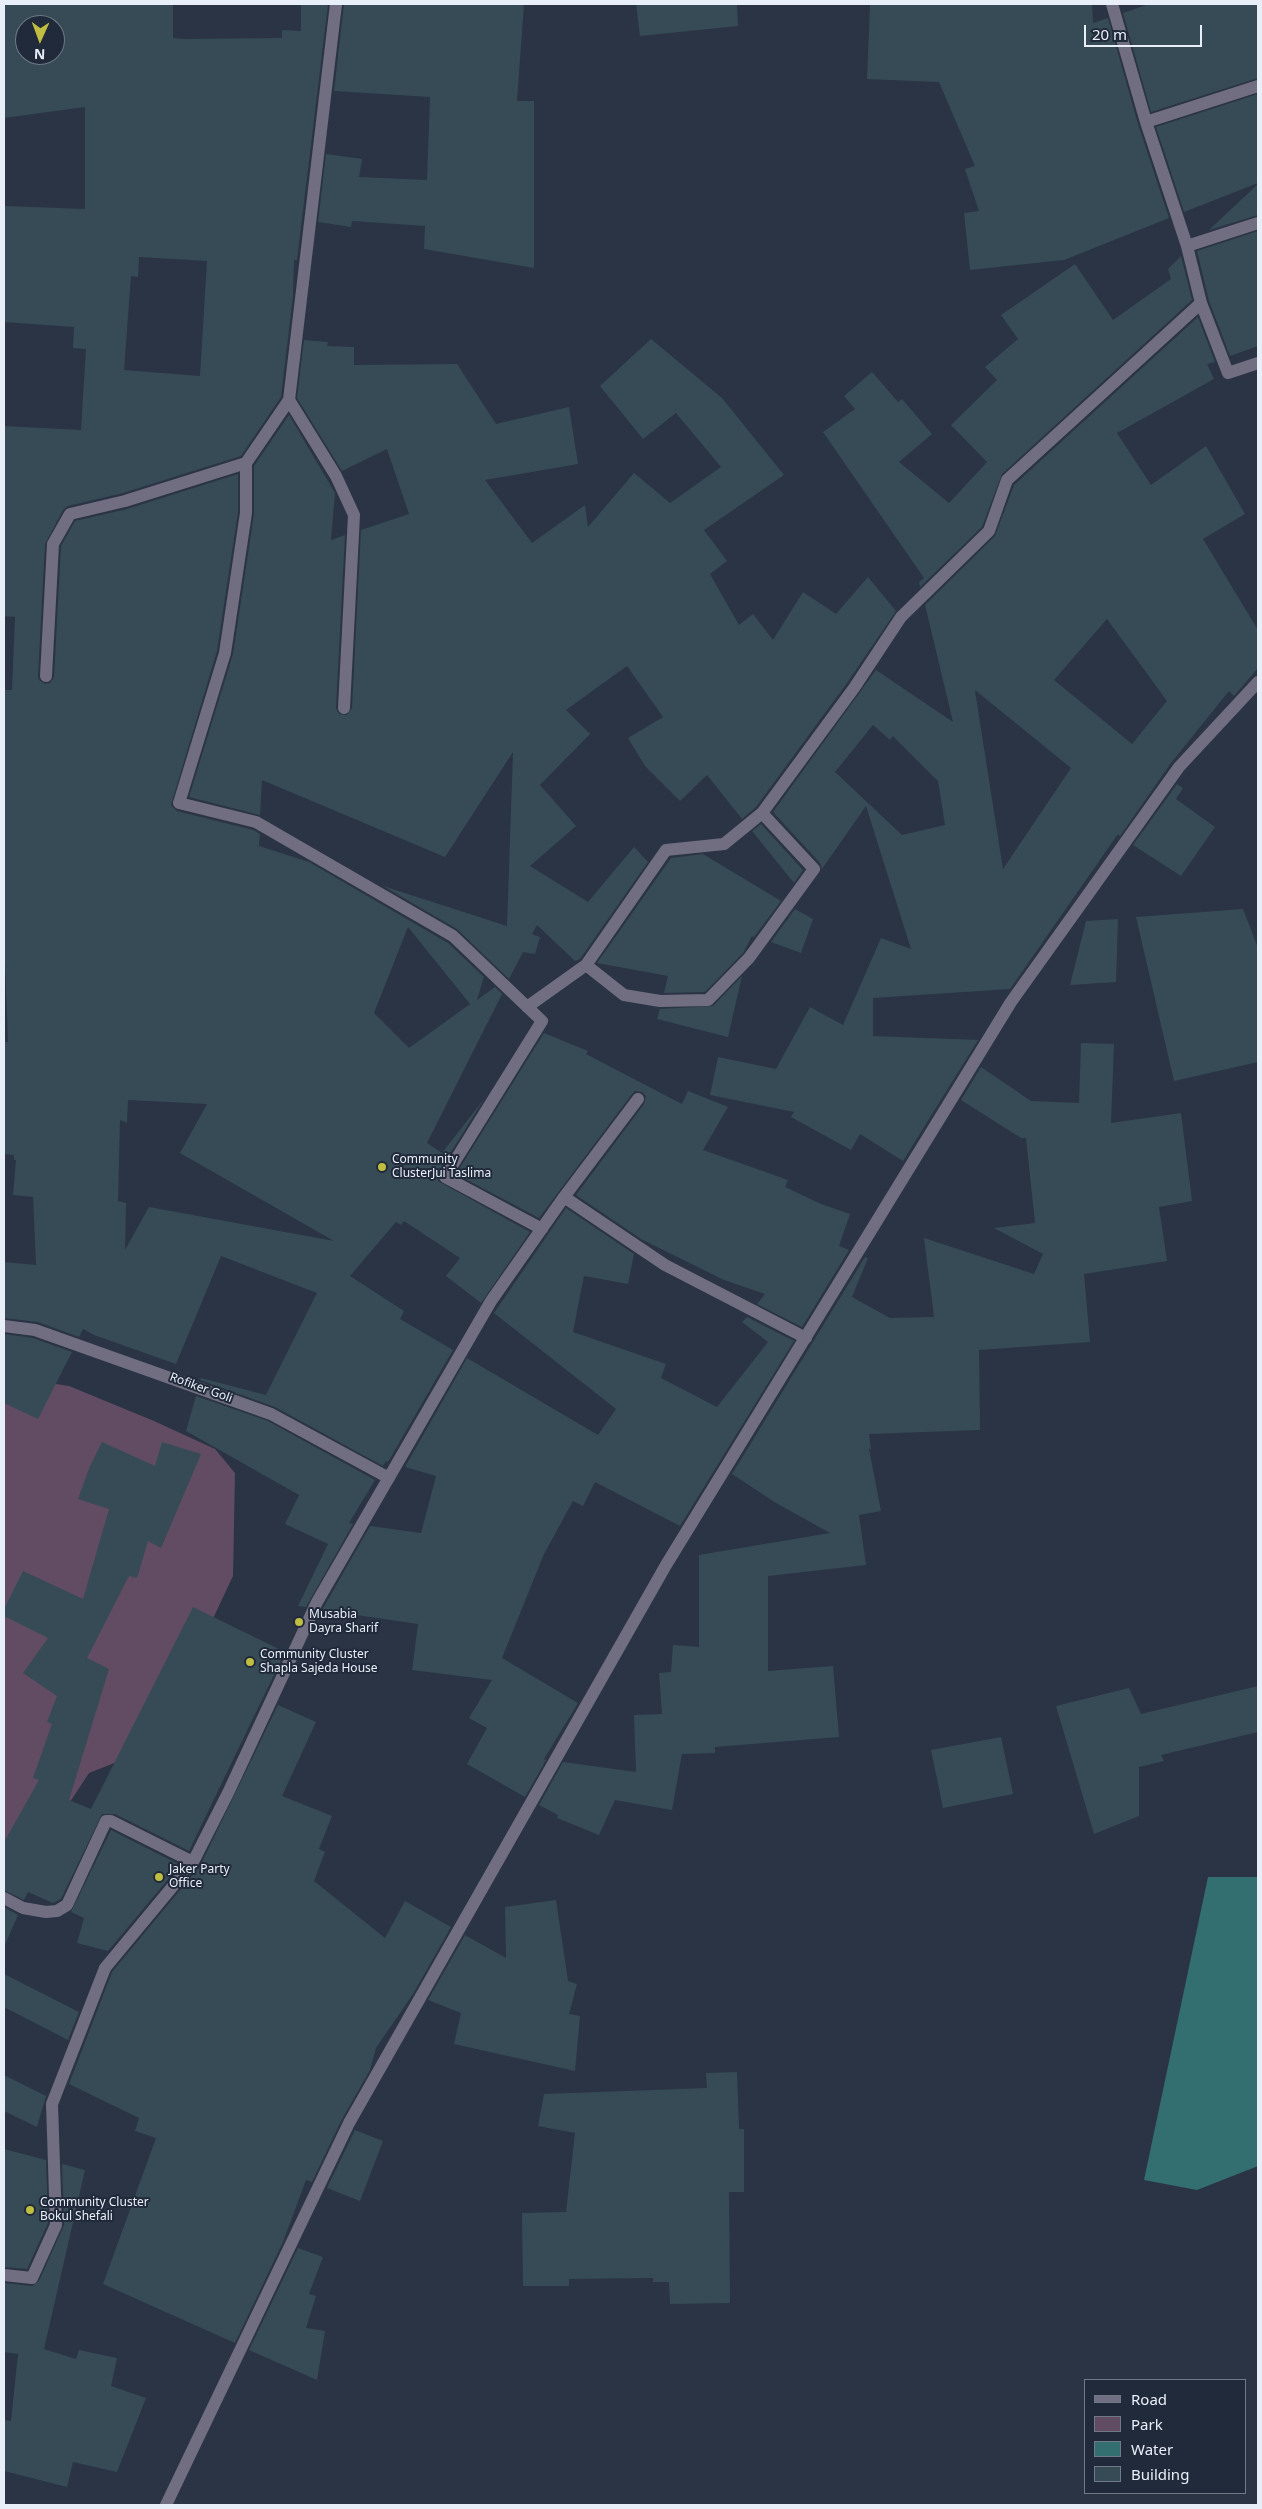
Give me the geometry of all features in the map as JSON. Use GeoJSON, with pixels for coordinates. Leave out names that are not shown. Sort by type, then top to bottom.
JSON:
{"type":"FeatureCollection","features":[{"type":"Feature","properties":{"kind":"street"},"geometry":{"type":"LineString","coordinates":[[336,4],[289,400],[246,463],[246,513],[225,653],[179,804],[256,822],[453,936],[542,1021],[445,1177],[542,1229]]}},
{"type":"Feature","properties":{"kind":"street"},"geometry":{"type":"LineString","coordinates":[[1112,4],[1146,122],[1187,246],[1201,303],[1228,372],[1258,363]]}},
{"type":"Feature","properties":{"kind":"street"},"geometry":{"type":"LineString","coordinates":[[1146,122],[1258,86]]}},
{"type":"Feature","properties":{"kind":"street"},"geometry":{"type":"LineString","coordinates":[[1187,246],[1258,222]]}},
{"type":"Feature","properties":{"kind":"street"},"geometry":{"type":"LineString","coordinates":[[527,1007],[586,965],[666,850],[724,844],[762,813],[854,688],[900,617],[988,531],[1007,480],[1201,303]]}},
{"type":"Feature","properties":{"kind":"street"},"geometry":{"type":"LineString","coordinates":[[289,400],[336,476],[354,515],[344,708]]}},
{"type":"Feature","properties":{"kind":"street"},"geometry":{"type":"LineString","coordinates":[[46,676],[53,544],[70,514],[125,501],[246,463]]}},
{"type":"Feature","properties":{"kind":"street"},"geometry":{"type":"LineString","coordinates":[[166,2505],[349,2123],[666,1565],[1011,1002],[1179,767],[1258,682]]}},
{"type":"Feature","properties":{"kind":"street"},"geometry":{"type":"LineString","coordinates":[[586,965],[624,996],[660,1001],[708,1000],[748,958],[814,869],[762,813]]}},
{"type":"Feature","properties":{"kind":"street"},"geometry":{"type":"LineString","coordinates":[[4,2276],[32,2278],[56,2224],[52,2104],[104,1968],[193,1862],[228,1793],[317,1602],[491,1301],[564,1197],[638,1099]]}},
{"type":"Feature","properties":{"kind":"street"},"geometry":{"type":"LineString","coordinates":[[564,1197],[665,1265],[806,1338]]}},
{"type":"Feature","properties":{"kind":"street","name":"Rofiker Goli"},"geometry":{"type":"LineString","coordinates":[[4,1326],[35,1330],[270,1414],[389,1478]]}},
{"type":"Feature","properties":{"kind":"street"},"geometry":{"type":"LineString","coordinates":[[4,1898],[23,1908],[46,1912],[57,1911],[67,1905],[106,1821],[112,1821],[193,1862]]}},
{"type":"Feature","properties":{"kind":"green space"},"geometry":{"type":"Polygon","coordinates":[[[4,1376],[69,1386],[154,1421],[215,1449],[235,1473],[233,1576],[161,1729],[147,1750],[89,1773],[28,1866],[4,1867],[4,1376]]]}},
{"type":"Feature","properties":{"kind":"water"},"geometry":{"type":"Polygon","coordinates":[[[1208,1877],[1258,1877],[1258,2166],[1197,2190],[1144,2180],[1208,1877]]]}},
{"type":"Feature","properties":{"kind":"building"},"geometry":{"type":"Polygon","coordinates":[[[4,4],[173,4],[173,38],[184,39],[282,38],[282,30],[301,31],[301,4],[328,4],[297,260],[294,260],[293,296],[281,397],[241,456],[123,493],[68,506],[63,510],[45,544],[38,676],[39,680],[45,684],[50,683],[54,677],[61,546],[75,521],[127,509],[238,474],[238,512],[217,651],[171,805],[177,811],[253,830],[260,834],[259,846],[309,862],[448,943],[484,977],[477,1000],[495,987],[502,994],[427,1143],[442,1153],[484,1099],[438,1173],[438,1181],[530,1232],[481,1303],[446,1276],[460,1258],[404,1221],[401,1225],[396,1222],[350,1276],[404,1311],[400,1319],[453,1350],[388,1462],[386,1461],[383,1466],[275,1407],[200,1380],[201,1378],[266,1395],[317,1293],[221,1256],[176,1364],[94,1335],[83,1329],[79,1337],[38,1322],[4,1318],[4,1262],[36,1265],[33,1197],[13,1195],[16,1160],[14,1160],[14,1155],[4,1154],[4,1042],[8,1042],[4,934],[4,723],[5,690],[12,690],[15,617],[4,616],[4,426],[81,430],[86,349],[73,348],[74,327],[4,322],[4,206],[85,209],[85,107],[4,118],[4,4]],[[139,257],[138,277],[131,276],[124,370],[200,376],[207,261],[139,257]],[[408,927],[374,1013],[409,1048],[470,1004],[408,927]],[[128,1100],[127,1123],[120,1120],[118,1201],[126,1203],[125,1250],[149,1207],[334,1241],[180,1153],[207,1104],[128,1100]]]}},
{"type":"Feature","properties":{"kind":"building"},"geometry":{"type":"Polygon","coordinates":[[[344,4],[524,4],[517,101],[534,101],[534,268],[424,249],[425,226],[352,221],[351,227],[318,222],[326,154],[362,159],[359,177],[427,180],[430,97],[334,91],[344,4]]]}},
{"type":"Feature","properties":{"kind":"building"},"geometry":{"type":"Polygon","coordinates":[[[636,4],[737,4],[738,26],[640,36],[636,4]]]}},
{"type":"Feature","properties":{"kind":"building"},"geometry":{"type":"Polygon","coordinates":[[[870,4],[1092,4],[1093,23],[1108,18],[1138,124],[1169,218],[1064,260],[970,270],[964,213],[979,211],[965,169],[975,166],[939,82],[867,79],[870,4]]]}},
{"type":"Feature","properties":{"kind":"building"},"geometry":{"type":"Polygon","coordinates":[[[1149,4],[1258,4],[1258,78],[1151,112],[1123,13],[1149,4]]]}},
{"type":"Feature","properties":{"kind":"building"},"geometry":{"type":"Polygon","coordinates":[[[1258,94],[1258,183],[1184,212],[1156,127],[1258,94]]]}},
{"type":"Feature","properties":{"kind":"building"},"geometry":{"type":"Polygon","coordinates":[[[1258,184],[1258,215],[1209,230],[1258,184]]]}},
{"type":"Feature","properties":{"kind":"building"},"geometry":{"type":"Polygon","coordinates":[[[1258,231],[1258,346],[1230,356],[1209,301],[1197,251],[1258,231]]]}},
{"type":"Feature","properties":{"kind":"building"},"geometry":{"type":"Polygon","coordinates":[[[1181,256],[1192,300],[1002,474],[982,527],[920,587],[919,582],[924,578],[823,432],[855,409],[844,396],[872,372],[898,402],[902,399],[932,434],[899,462],[949,503],[987,462],[951,425],[997,380],[985,367],[1018,339],[1001,315],[1075,264],[1113,320],[1171,279],[1168,269],[1181,256]]]}},
{"type":"Feature","properties":{"kind":"building"},"geometry":{"type":"Polygon","coordinates":[[[1198,317],[1215,362],[1207,364],[1214,379],[1117,433],[1151,485],[1206,446],[1245,514],[1203,539],[1258,630],[1258,668],[1234,696],[1229,691],[1171,763],[1120,836],[1118,834],[1010,989],[873,998],[873,1036],[978,1040],[903,1161],[860,1134],[851,1150],[791,1117],[794,1112],[710,1095],[718,1057],[776,1069],[810,1007],[843,1025],[881,938],[911,949],[866,806],[822,869],[820,863],[773,812],[876,670],[953,722],[925,605],[995,536],[1014,485],[1198,317]],[[1107,619],[1054,680],[1132,744],[1167,701],[1107,619]],[[975,690],[1003,869],[1071,768],[975,690]],[[873,725],[835,772],[902,835],[945,825],[938,781],[893,736],[890,740],[873,725]]]}},
{"type":"Feature","properties":{"kind":"building"},"geometry":{"type":"Polygon","coordinates":[[[651,339],[722,398],[784,475],[704,530],[727,561],[710,574],[739,625],[753,614],[773,640],[803,592],[836,614],[868,577],[896,611],[847,683],[756,807],[742,819],[707,775],[680,801],[645,766],[628,738],[663,717],[627,666],[566,710],[590,734],[540,785],[576,826],[530,866],[588,902],[634,847],[648,862],[580,959],[575,961],[537,925],[532,934],[540,937],[535,954],[523,952],[509,979],[457,929],[383,886],[507,926],[513,752],[445,857],[262,780],[260,815],[189,797],[233,654],[254,514],[254,466],[289,415],[335,493],[331,540],[345,535],[336,708],[339,714],[347,715],[352,708],[361,530],[409,514],[387,449],[342,471],[297,398],[304,340],[328,342],[327,346],[354,347],[354,365],[457,364],[496,424],[569,407],[578,464],[485,480],[532,543],[585,505],[588,527],[634,473],[670,503],[721,467],[676,413],[643,439],[600,386],[651,339]]]}},
{"type":"Feature","properties":{"kind":"building"},"geometry":{"type":"Polygon","coordinates":[[[1177,784],[1183,788],[1176,799],[1215,827],[1181,876],[1133,845],[1177,784]]]}},
{"type":"Feature","properties":{"kind":"building"},"geometry":{"type":"Polygon","coordinates":[[[761,824],[803,870],[794,883],[752,831],[761,824]]]}},
{"type":"Feature","properties":{"kind":"building"},"geometry":{"type":"Polygon","coordinates":[[[703,854],[781,901],[754,937],[752,936],[743,953],[705,992],[664,993],[668,976],[597,963],[671,858],[703,854]]]}},
{"type":"Feature","properties":{"kind":"building"},"geometry":{"type":"Polygon","coordinates":[[[795,909],[813,919],[801,953],[771,942],[795,909]]]}},
{"type":"Feature","properties":{"kind":"building"},"geometry":{"type":"Polygon","coordinates":[[[1243,909],[1258,948],[1258,1062],[1174,1081],[1136,917],[1243,909]]]}},
{"type":"Feature","properties":{"kind":"building"},"geometry":{"type":"Polygon","coordinates":[[[1118,919],[1116,982],[1070,985],[1086,921],[1118,919]]]}},
{"type":"Feature","properties":{"kind":"building"},"geometry":{"type":"Polygon","coordinates":[[[742,976],[728,1037],[657,1019],[660,1009],[713,1006],[742,976]]]}},
{"type":"Feature","properties":{"kind":"building"},"geometry":{"type":"Polygon","coordinates":[[[544,1033],[588,1051],[586,1054],[682,1104],[688,1091],[728,1107],[703,1150],[788,1180],[785,1187],[821,1204],[850,1214],[839,1246],[849,1250],[802,1327],[757,1304],[765,1294],[724,1280],[641,1239],[576,1195],[644,1104],[646,1096],[642,1092],[635,1091],[632,1094],[539,1218],[456,1174],[544,1033]]]}},
{"type":"Feature","properties":{"kind":"building"},"geometry":{"type":"Polygon","coordinates":[[[1081,1043],[1114,1044],[1111,1123],[1181,1113],[1192,1201],[1159,1207],[1167,1261],[1084,1274],[1090,1342],[979,1350],[980,1430],[869,1434],[871,1449],[869,1449],[881,1511],[859,1515],[866,1565],[768,1576],[768,1671],[833,1666],[839,1737],[715,1747],[715,1753],[682,1754],[672,1810],[615,1800],[599,1835],[557,1818],[558,1815],[539,1805],[563,1762],[636,1772],[634,1715],[662,1714],[659,1673],[671,1672],[673,1645],[699,1647],[699,1555],[830,1533],[776,1503],[732,1474],[865,1257],[868,1258],[852,1297],[890,1318],[934,1317],[924,1238],[1034,1274],[1043,1254],[994,1228],[1035,1223],[1026,1138],[1021,1138],[961,1100],[981,1067],[1031,1101],[1079,1103],[1081,1043]]]}},
{"type":"Feature","properties":{"kind":"building"},"geometry":{"type":"Polygon","coordinates":[[[566,1208],[634,1254],[628,1284],[584,1276],[573,1332],[666,1364],[661,1378],[717,1407],[768,1342],[742,1322],[747,1317],[794,1341],[680,1526],[595,1482],[583,1506],[573,1501],[544,1554],[502,1658],[578,1703],[544,1759],[546,1760],[525,1797],[467,1764],[487,1728],[469,1718],[492,1680],[412,1670],[418,1624],[322,1610],[370,1526],[421,1533],[436,1476],[405,1467],[467,1358],[598,1435],[616,1409],[494,1313],[566,1208]]]}},
{"type":"Feature","properties":{"kind":"building"},"geometry":{"type":"Polygon","coordinates":[[[4,1334],[33,1338],[72,1352],[38,1419],[4,1403],[4,1334]]]}},
{"type":"Feature","properties":{"kind":"building"},"geometry":{"type":"Polygon","coordinates":[[[196,1396],[268,1421],[375,1480],[349,1523],[353,1524],[306,1607],[298,1606],[328,1544],[285,1524],[299,1495],[186,1431],[196,1396]]]}},
{"type":"Feature","properties":{"kind":"building"},"geometry":{"type":"Polygon","coordinates":[[[102,1442],[155,1466],[162,1442],[201,1454],[161,1548],[148,1541],[137,1578],[129,1576],[87,1658],[109,1669],[69,1800],[91,1809],[193,1607],[285,1652],[189,1851],[115,1814],[102,1814],[61,1899],[53,1903],[28,1892],[24,1900],[4,1890],[4,1842],[39,1780],[33,1778],[52,1724],[47,1722],[57,1696],[23,1673],[48,1638],[4,1616],[4,1609],[23,1571],[83,1599],[109,1509],[78,1499],[90,1466],[102,1442]]]}},
{"type":"Feature","properties":{"kind":"building"},"geometry":{"type":"Polygon","coordinates":[[[1258,1686],[1258,1732],[1161,1755],[1164,1761],[1139,1767],[1139,1816],[1094,1834],[1056,1706],[1129,1688],[1141,1714],[1258,1686]]]}},
{"type":"Feature","properties":{"kind":"building"},"geometry":{"type":"Polygon","coordinates":[[[278,1705],[316,1722],[282,1796],[332,1816],[319,1849],[325,1852],[314,1881],[385,1938],[405,1901],[451,1927],[413,1994],[376,2048],[370,2070],[342,2119],[312,2182],[306,2180],[283,2242],[235,2343],[103,2284],[156,2138],[135,2131],[139,2118],[69,2084],[112,1972],[200,1866],[278,1705]]]}},
{"type":"Feature","properties":{"kind":"building"},"geometry":{"type":"Polygon","coordinates":[[[1001,1737],[1013,1794],[943,1808],[931,1750],[1001,1737]]]}},
{"type":"Feature","properties":{"kind":"building"},"geometry":{"type":"Polygon","coordinates":[[[111,1830],[180,1865],[108,1951],[77,1943],[84,1918],[71,1912],[111,1830]]]}},
{"type":"Feature","properties":{"kind":"building"},"geometry":{"type":"Polygon","coordinates":[[[556,1900],[568,1981],[577,1984],[569,2014],[580,2016],[575,2071],[454,2044],[461,2013],[428,2000],[465,1935],[506,1958],[505,1907],[556,1900]]]}},
{"type":"Feature","properties":{"kind":"building"},"geometry":{"type":"Polygon","coordinates":[[[4,1907],[18,1915],[4,1947],[4,1907]]]}},
{"type":"Feature","properties":{"kind":"building"},"geometry":{"type":"Polygon","coordinates":[[[4,1974],[79,2012],[68,2040],[4,2007],[4,1974]]]}},
{"type":"Feature","properties":{"kind":"building"},"geometry":{"type":"Polygon","coordinates":[[[737,2072],[739,2129],[744,2129],[744,2192],[729,2192],[730,2303],[670,2304],[669,2282],[653,2282],[653,2278],[569,2279],[569,2286],[523,2286],[522,2213],[566,2212],[575,2133],[538,2126],[544,2094],[707,2088],[706,2073],[737,2072]]]}},
{"type":"Feature","properties":{"kind":"building"},"geometry":{"type":"Polygon","coordinates":[[[4,2075],[46,2096],[37,2127],[4,2111],[4,2075]]]}},
{"type":"Feature","properties":{"kind":"building"},"geometry":{"type":"Polygon","coordinates":[[[355,2130],[383,2141],[360,2201],[327,2188],[355,2130]]]}},
{"type":"Feature","properties":{"kind":"building"},"geometry":{"type":"Polygon","coordinates":[[[4,2149],[46,2160],[48,2223],[27,2269],[4,2267],[4,2149]]]}},
{"type":"Feature","properties":{"kind":"building"},"geometry":{"type":"Polygon","coordinates":[[[62,2164],[85,2170],[44,2349],[76,2359],[79,2350],[117,2358],[111,2386],[146,2398],[117,2472],[73,2462],[67,2487],[4,2471],[4,2420],[11,2421],[18,2354],[4,2352],[4,2283],[32,2286],[39,2281],[64,2225],[62,2164]]]}},
{"type":"Feature","properties":{"kind":"building"},"geometry":{"type":"Polygon","coordinates":[[[298,2248],[323,2257],[309,2294],[316,2296],[306,2328],[325,2331],[317,2380],[249,2350],[298,2248]]]}},
{"type":"Feature","properties":{"kind":"place","name":"Community ClusterJui Taslima"},"geometry":{"type":"Point","coordinates":[382,1167]}},
{"type":"Feature","properties":{"kind":"place","name":"Musabia Dayra Sharif"},"geometry":{"type":"Point","coordinates":[299,1622]}},
{"type":"Feature","properties":{"kind":"place","name":"Community Cluster Shapla Sajeda House"},"geometry":{"type":"Point","coordinates":[250,1662]}},
{"type":"Feature","properties":{"kind":"place","name":"Jaker Party Office"},"geometry":{"type":"Point","coordinates":[159,1877]}},
{"type":"Feature","properties":{"kind":"place","name":"Community Cluster Bokul Shefali"},"geometry":{"type":"Point","coordinates":[30,2210]}}]}
